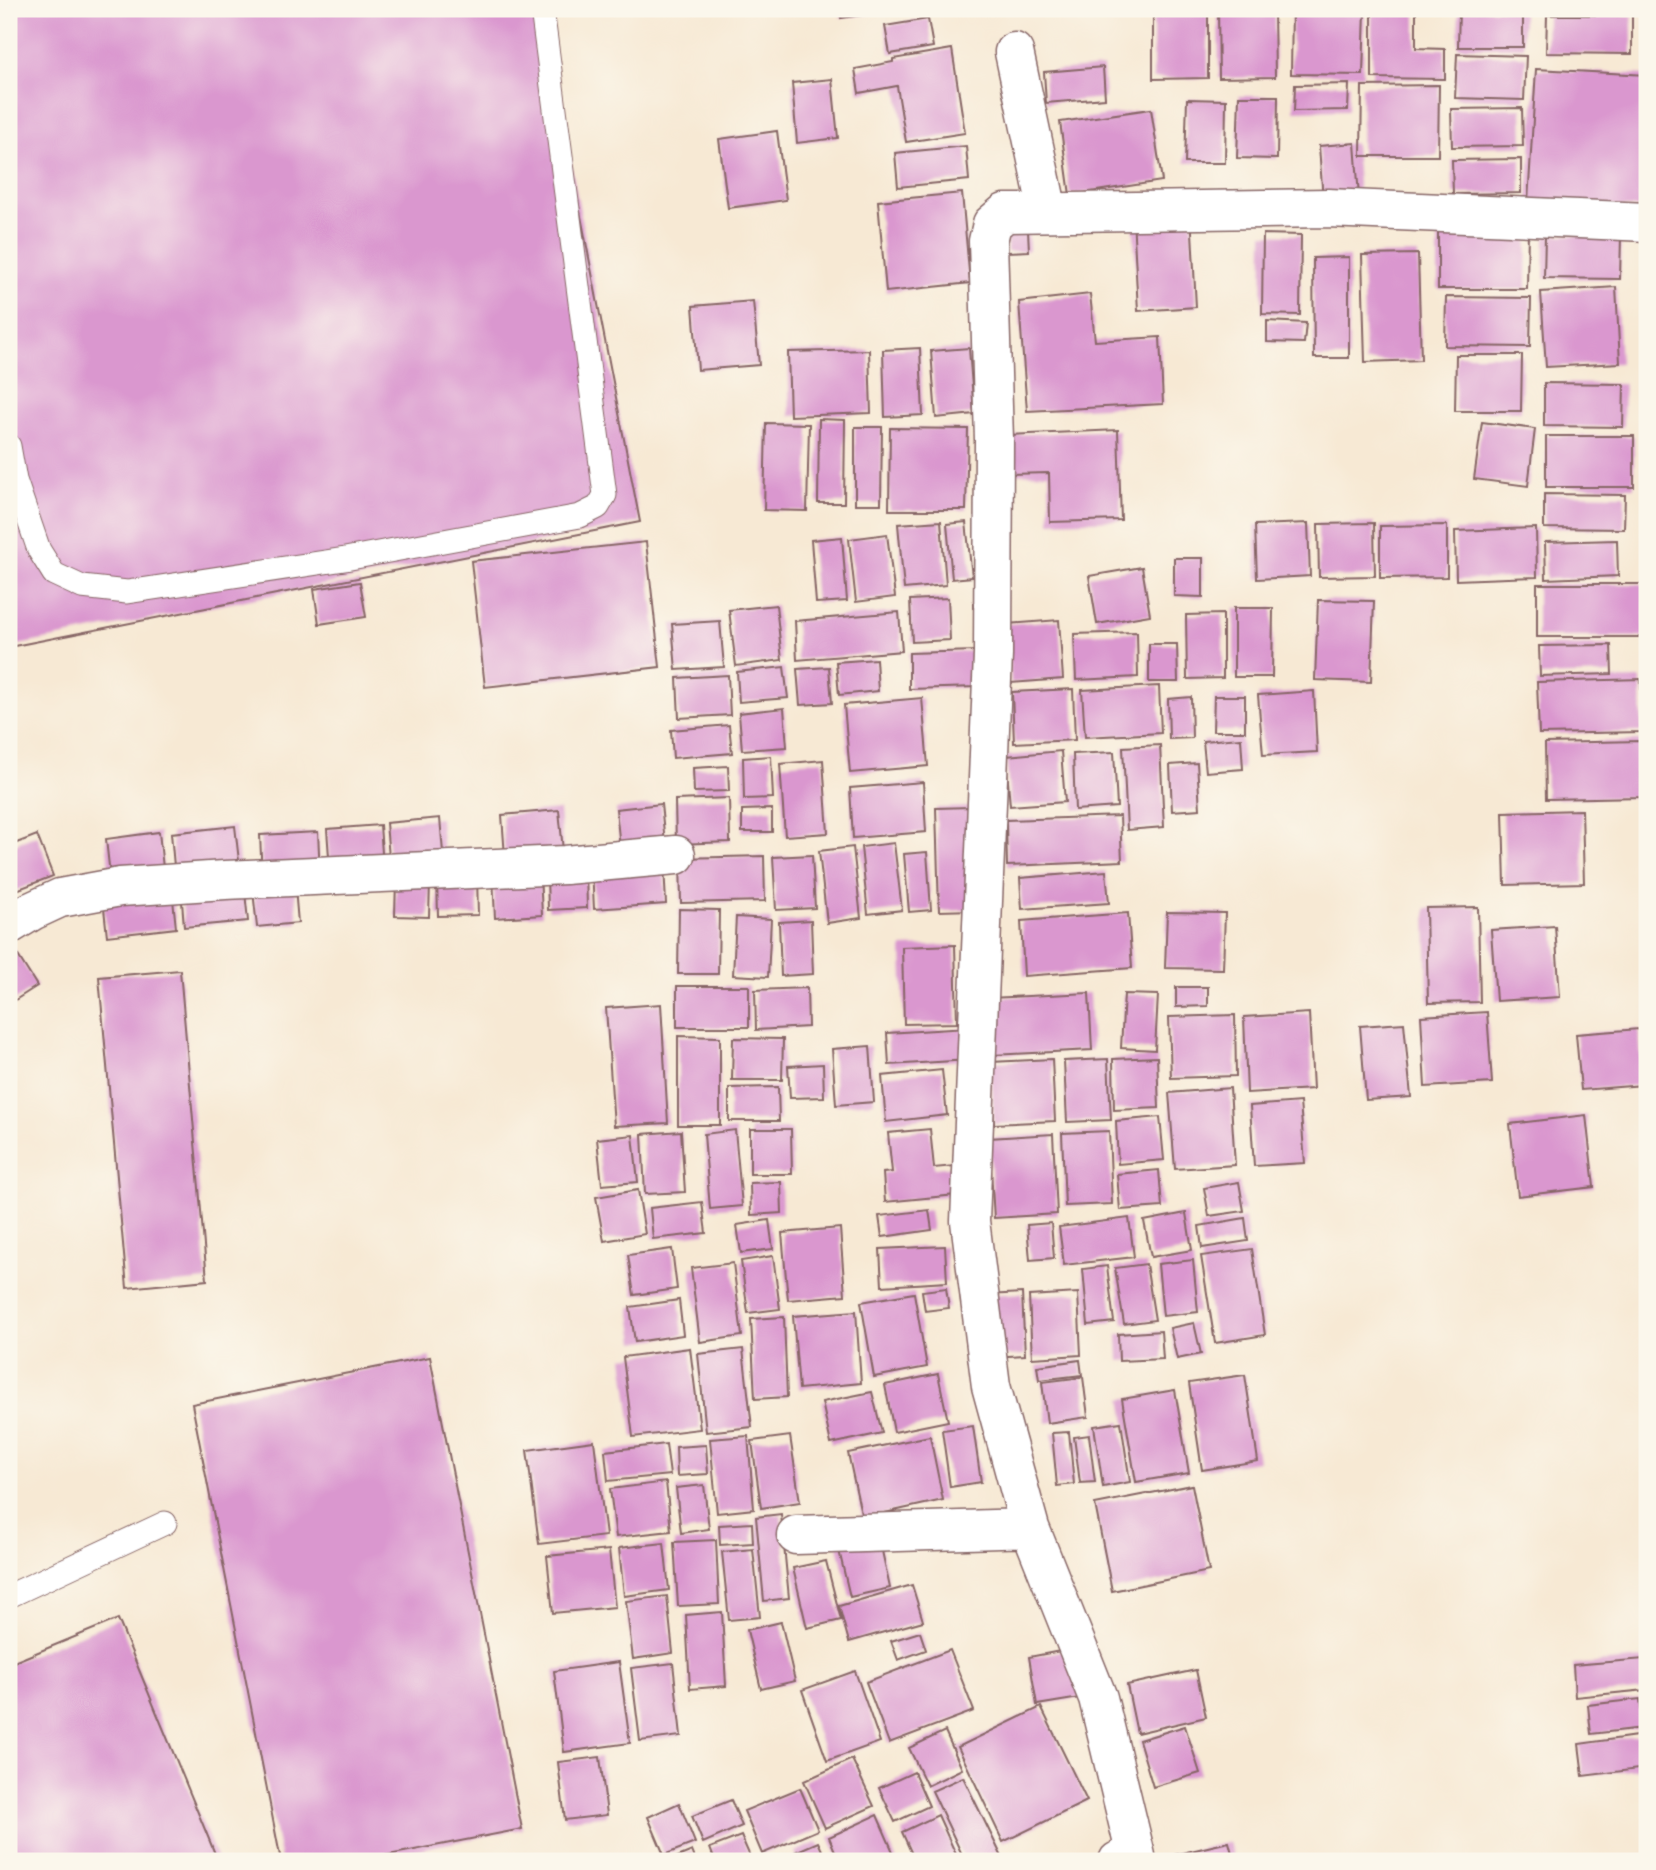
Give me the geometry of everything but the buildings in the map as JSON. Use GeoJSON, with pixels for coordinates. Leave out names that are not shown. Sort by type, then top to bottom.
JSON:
{"type":"FeatureCollection","features":[{"type":"Feature","properties":{"kind":"street"},"geometry":{"type":"LineString","coordinates":[[1013,52],[1048,212]]}},
{"type":"Feature","properties":{"kind":"street"},"geometry":{"type":"LineString","coordinates":[[1131,1859],[1098,1698],[1030,1528],[991,1386],[970,1222],[993,655],[994,440],[988,241],[992,224],[1005,213],[1328,208],[1647,222]]}},
{"type":"Feature","properties":{"kind":"street"},"geometry":{"type":"LineString","coordinates":[[9,925],[60,898],[120,887],[565,865],[676,855]]}},
{"type":"Feature","properties":{"kind":"street"},"geometry":{"type":"LineString","coordinates":[[796,1535],[1030,1528]]}},
{"type":"Feature","properties":{"kind":"lane"},"geometry":{"type":"LineString","coordinates":[[9,446],[12,480],[39,550],[54,574],[82,587],[127,592],[345,559],[580,516],[598,507],[605,495],[542,9]]}},
{"type":"Feature","properties":{"kind":"lane"},"geometry":{"type":"LineString","coordinates":[[9,1596],[166,1524]]}}]}
